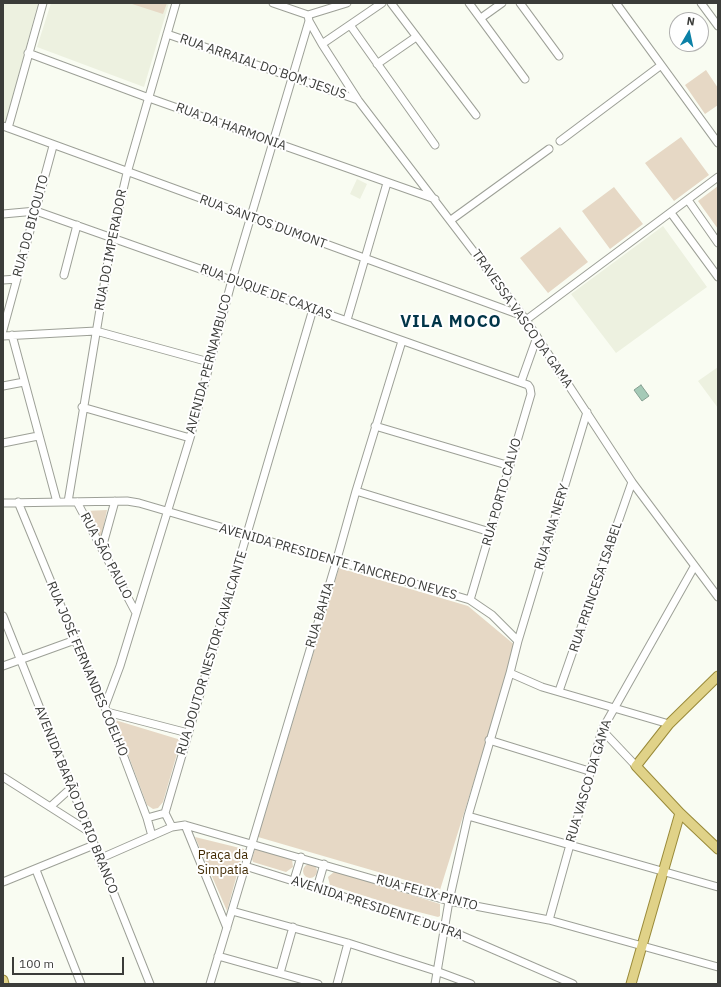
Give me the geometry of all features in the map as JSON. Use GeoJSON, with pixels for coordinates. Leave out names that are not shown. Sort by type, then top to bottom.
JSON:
{"type":"FeatureCollection","features":[{"type":"Feature","properties":{"kind":"main road"},"geometry":{"type":"LineString","coordinates":[[718,676],[669,724],[636,766],[680,813],[718,849]]}},
{"type":"Feature","properties":{"kind":"main road"},"geometry":{"type":"LineString","coordinates":[[630,984],[680,813]]}},
{"type":"Feature","properties":{"kind":"main road"},"geometry":{"type":"LineString","coordinates":[[3,980],[4,984]]}},
{"type":"Feature","properties":{"kind":"street"},"geometry":{"type":"LineString","coordinates":[[5,127],[43,3]]}},
{"type":"Feature","properties":{"kind":"street","name":"RUA DO IMPERADOR"},"geometry":{"type":"LineString","coordinates":[[68,502],[82,407],[112,237],[127,173],[176,3]]}},
{"type":"Feature","properties":{"kind":"street"},"geometry":{"type":"LineString","coordinates":[[273,3],[308,18],[347,3]]}},
{"type":"Feature","properties":{"kind":"street"},"geometry":{"type":"LineString","coordinates":[[322,44],[382,3]]}},
{"type":"Feature","properties":{"kind":"street"},"geometry":{"type":"LineString","coordinates":[[391,3],[476,115]]}},
{"type":"Feature","properties":{"kind":"street"},"geometry":{"type":"LineString","coordinates":[[469,3],[525,79]]}},
{"type":"Feature","properties":{"kind":"street"},"geometry":{"type":"LineString","coordinates":[[481,18],[502,3]]}},
{"type":"Feature","properties":{"kind":"street"},"geometry":{"type":"LineString","coordinates":[[520,3],[559,56]]}},
{"type":"Feature","properties":{"kind":"street"},"geometry":{"type":"LineString","coordinates":[[616,3],[660,66],[718,143]]}},
{"type":"Feature","properties":{"kind":"street"},"geometry":{"type":"LineString","coordinates":[[701,3],[718,26]]}},
{"type":"Feature","properties":{"kind":"street","name":"TRAVESSA VASCO DA GAMA"},"geometry":{"type":"LineString","coordinates":[[308,18],[322,44],[358,100],[525,318],[632,482],[694,567],[718,597]]}},
{"type":"Feature","properties":{"kind":"street","name":"AVENIDA PERNAMBUCO"},"geometry":{"type":"LineString","coordinates":[[106,709],[120,666],[135,611],[190,438],[232,280],[308,18]]}},
{"type":"Feature","properties":{"kind":"street"},"geometry":{"type":"LineString","coordinates":[[350,24],[435,145]]}},
{"type":"Feature","properties":{"kind":"street","name":"RUA ARRAIAL DO BOM JESUS"},"geometry":{"type":"LineString","coordinates":[[167,34],[358,100]]}},
{"type":"Feature","properties":{"kind":"street"},"geometry":{"type":"LineString","coordinates":[[377,64],[416,37]]}},
{"type":"Feature","properties":{"kind":"street","name":"RUA DA HARMONIA"},"geometry":{"type":"LineString","coordinates":[[28,53],[149,98],[435,200]]}},
{"type":"Feature","properties":{"kind":"street"},"geometry":{"type":"LineString","coordinates":[[560,141],[660,66]]}},
{"type":"Feature","properties":{"kind":"street","name":"RUA SANTOS DUMONT"},"geometry":{"type":"LineString","coordinates":[[5,127],[52,146],[525,318]]}},
{"type":"Feature","properties":{"kind":"street","name":"RUA DO BICOUTO"},"geometry":{"type":"LineString","coordinates":[[3,330],[36,211],[52,146]]}},
{"type":"Feature","properties":{"kind":"street"},"geometry":{"type":"LineString","coordinates":[[451,220],[549,149]]}},
{"type":"Feature","properties":{"kind":"street"},"geometry":{"type":"LineString","coordinates":[[525,318],[671,213],[718,177]]}},
{"type":"Feature","properties":{"kind":"street"},"geometry":{"type":"LineString","coordinates":[[347,320],[387,183]]}},
{"type":"Feature","properties":{"kind":"street"},"geometry":{"type":"LineString","coordinates":[[688,200],[718,243]]}},
{"type":"Feature","properties":{"kind":"street","name":"RUA DUQUE DE CAXIAS"},"geometry":{"type":"LineString","coordinates":[[3,214],[36,211],[524,383]]}},
{"type":"Feature","properties":{"kind":"street"},"geometry":{"type":"LineString","coordinates":[[671,213],[718,277]]}},
{"type":"Feature","properties":{"kind":"street"},"geometry":{"type":"LineString","coordinates":[[64,275],[77,225]]}},
{"type":"Feature","properties":{"kind":"street"},"geometry":{"type":"LineString","coordinates":[[3,280],[17,279]]}},
{"type":"Feature","properties":{"kind":"street","name":"RUA DOUTOR NESTOR CAVALCANTE"},"geometry":{"type":"LineString","coordinates":[[165,812],[313,309]]}},
{"type":"Feature","properties":{"kind":"street"},"geometry":{"type":"LineString","coordinates":[[3,336],[96,331],[209,362]]}},
{"type":"Feature","properties":{"kind":"street"},"geometry":{"type":"LineString","coordinates":[[12,335],[38,436],[58,502]]}},
{"type":"Feature","properties":{"kind":"street","name":"RUA PORTO CALVO"},"geometry":{"type":"LineString","coordinates":[[470,600],[531,394],[530,388],[524,383],[537,337]]}},
{"type":"Feature","properties":{"kind":"street","name":"RUA BAHIA"},"geometry":{"type":"LineString","coordinates":[[210,984],[251,843],[337,562],[375,426],[402,341]]}},
{"type":"Feature","properties":{"kind":"street"},"geometry":{"type":"LineString","coordinates":[[3,386],[24,382]]}},
{"type":"Feature","properties":{"kind":"street"},"geometry":{"type":"LineString","coordinates":[[82,407],[190,438]]}},
{"type":"Feature","properties":{"kind":"street","name":"RUA ANA NERY"},"geometry":{"type":"LineString","coordinates":[[518,641],[587,412]]}},
{"type":"Feature","properties":{"kind":"street"},"geometry":{"type":"LineString","coordinates":[[375,426],[510,466]]}},
{"type":"Feature","properties":{"kind":"street"},"geometry":{"type":"LineString","coordinates":[[3,444],[38,436]]}},
{"type":"Feature","properties":{"kind":"street","name":"RUA PRINCESA ISABEL"},"geometry":{"type":"LineString","coordinates":[[559,692],[632,482]]}},
{"type":"Feature","properties":{"kind":"street"},"geometry":{"type":"LineString","coordinates":[[356,491],[490,532]]}},
{"type":"Feature","properties":{"kind":"street"},"geometry":{"type":"LineString","coordinates":[[102,548],[115,501]]}},
{"type":"Feature","properties":{"kind":"street","name":"AVENIDA PRESIDENTE TANCREDO NEVES"},"geometry":{"type":"LineString","coordinates":[[3,503],[115,501],[139,503],[247,536],[470,600],[492,615],[518,641]]}},
{"type":"Feature","properties":{"kind":"street","name":"RUA JOSÉ FERNANDES COELHO"},"geometry":{"type":"LineString","coordinates":[[18,502],[74,640],[106,709],[148,818],[152,836]]}},
{"type":"Feature","properties":{"kind":"street","name":"RUA SÃO PAULO"},"geometry":{"type":"LineString","coordinates":[[77,502],[135,611]]}},
{"type":"Feature","properties":{"kind":"street","name":"RUA VASCO DA GAMA"},"geometry":{"type":"LineString","coordinates":[[549,920],[589,771],[602,730],[613,707],[694,567]]}},
{"type":"Feature","properties":{"kind":"street","name":"AVENIDA BARÃO DO RIO BRANCO"},"geometry":{"type":"LineString","coordinates":[[3,616],[150,984]]}},
{"type":"Feature","properties":{"kind":"street"},"geometry":{"type":"LineString","coordinates":[[3,666],[74,640]]}},
{"type":"Feature","properties":{"kind":"street"},"geometry":{"type":"LineString","coordinates":[[435,984],[449,901],[468,816],[518,641]]}},
{"type":"Feature","properties":{"kind":"street"},"geometry":{"type":"LineString","coordinates":[[510,673],[542,687],[669,724]]}},
{"type":"Feature","properties":{"kind":"street"},"geometry":{"type":"LineString","coordinates":[[106,709],[188,734]]}},
{"type":"Feature","properties":{"kind":"street"},"geometry":{"type":"LineString","coordinates":[[602,730],[636,766]]}},
{"type":"Feature","properties":{"kind":"street"},"geometry":{"type":"LineString","coordinates":[[489,740],[589,771]]}},
{"type":"Feature","properties":{"kind":"street"},"geometry":{"type":"LineString","coordinates":[[3,777],[88,831]]}},
{"type":"Feature","properties":{"kind":"street"},"geometry":{"type":"LineString","coordinates":[[50,807],[71,788]]}},
{"type":"Feature","properties":{"kind":"street"},"geometry":{"type":"LineString","coordinates":[[148,818],[165,812],[172,828]]}},
{"type":"Feature","properties":{"kind":"street"},"geometry":{"type":"LineString","coordinates":[[468,816],[718,887]]}},
{"type":"Feature","properties":{"kind":"street"},"geometry":{"type":"LineString","coordinates":[[185,825],[227,928]]}},
{"type":"Feature","properties":{"kind":"street","name":"RUA FELIX PINTO"},"geometry":{"type":"LineString","coordinates":[[99,858],[172,828],[185,825],[301,857],[449,901],[549,920],[718,967]]}},
{"type":"Feature","properties":{"kind":"street"},"geometry":{"type":"LineString","coordinates":[[3,882],[36,870],[94,845]]}},
{"type":"Feature","properties":{"kind":"street"},"geometry":{"type":"LineString","coordinates":[[294,880],[301,857]]}},
{"type":"Feature","properties":{"kind":"street"},"geometry":{"type":"LineString","coordinates":[[318,888],[324,864]]}},
{"type":"Feature","properties":{"kind":"street","name":"AVENIDA PRESIDENTE DUTRA"},"geometry":{"type":"LineString","coordinates":[[245,866],[294,880],[444,928],[573,984]]}},
{"type":"Feature","properties":{"kind":"street"},"geometry":{"type":"LineString","coordinates":[[36,870],[81,984]]}},
{"type":"Feature","properties":{"kind":"street"},"geometry":{"type":"LineString","coordinates":[[232,911],[348,943],[436,971],[471,984]]}},
{"type":"Feature","properties":{"kind":"street"},"geometry":{"type":"LineString","coordinates":[[280,972],[293,927]]}},
{"type":"Feature","properties":{"kind":"street"},"geometry":{"type":"LineString","coordinates":[[337,984],[348,943]]}},
{"type":"Feature","properties":{"kind":"street"},"geometry":{"type":"LineString","coordinates":[[218,956],[280,972],[297,981],[318,984]]}},
{"type":"Feature","properties":{"kind":"shaded area"},"geometry":{"type":"Polygon","coordinates":[[[3,3],[38,3],[6,122],[3,121],[3,3]]]}},
{"type":"Feature","properties":{"kind":"shaded area"},"geometry":{"type":"Polygon","coordinates":[[[51,3],[169,3],[144,87],[37,47],[51,3]]]}},
{"type":"Feature","properties":{"kind":"shaded area"},"geometry":{"type":"Polygon","coordinates":[[[357,179],[367,184],[360,199],[350,194],[357,179]]]}},
{"type":"Feature","properties":{"kind":"shaded area"},"geometry":{"type":"Polygon","coordinates":[[[663,226],[707,287],[616,353],[571,294],[663,226]]]}},
{"type":"Feature","properties":{"kind":"shaded area"},"geometry":{"type":"Polygon","coordinates":[[[718,367],[718,408],[698,381],[718,367]]]}},
{"type":"Feature","properties":{"kind":"shaded area"},"geometry":{"type":"Polygon","coordinates":[[[641,385],[649,396],[642,401],[634,390],[641,385]]]}},
{"type":"Feature","properties":{"kind":"green space"},"geometry":{"type":"Polygon","coordinates":[[[129,3],[167,3],[163,14],[129,3]]]}},
{"type":"Feature","properties":{"kind":"green space"},"geometry":{"type":"Polygon","coordinates":[[[706,70],[718,88],[718,105],[705,114],[685,85],[706,70]]]}},
{"type":"Feature","properties":{"kind":"green space"},"geometry":{"type":"Polygon","coordinates":[[[681,137],[709,175],[674,201],[645,163],[681,137]]]}},
{"type":"Feature","properties":{"kind":"green space"},"geometry":{"type":"Polygon","coordinates":[[[718,186],[718,229],[698,201],[718,186]]]}},
{"type":"Feature","properties":{"kind":"green space"},"geometry":{"type":"Polygon","coordinates":[[[614,187],[643,224],[610,249],[582,211],[614,187]]]}},
{"type":"Feature","properties":{"kind":"green space"},"geometry":{"type":"Polygon","coordinates":[[[560,227],[588,262],[548,293],[520,258],[560,227]]]}},
{"type":"Feature","properties":{"kind":"green space"},"geometry":{"type":"Polygon","coordinates":[[[107,510],[100,544],[85,511],[107,510]]]}},
{"type":"Feature","properties":{"kind":"green space"},"geometry":{"type":"Polygon","coordinates":[[[339,568],[468,606],[516,646],[440,890],[258,837],[339,568]]]}},
{"type":"Feature","properties":{"kind":"green space"},"geometry":{"type":"Polygon","coordinates":[[[115,720],[181,740],[163,802],[158,808],[153,809],[147,805],[115,720]]]}},
{"type":"Feature","properties":{"kind":"green space","name":"Praça da Simpatia"},"geometry":{"type":"Polygon","coordinates":[[[195,837],[244,849],[227,911],[195,837]]]}},
{"type":"Feature","properties":{"kind":"green space"},"geometry":{"type":"Polygon","coordinates":[[[258,848],[292,859],[293,867],[286,872],[253,862],[252,859],[255,849],[258,848]]]}},
{"type":"Feature","properties":{"kind":"green space"},"geometry":{"type":"Polygon","coordinates":[[[310,864],[315,866],[317,871],[315,876],[310,878],[305,876],[303,871],[305,866],[310,864]]]}},
{"type":"Feature","properties":{"kind":"green space"},"geometry":{"type":"Polygon","coordinates":[[[335,871],[440,904],[440,916],[438,917],[403,908],[330,885],[328,877],[335,871]]]}},
{"type":"Feature","properties":{"kind":"district","name":"VILA MOCO"},"geometry":{"type":"Point","coordinates":[451,322]}}]}
